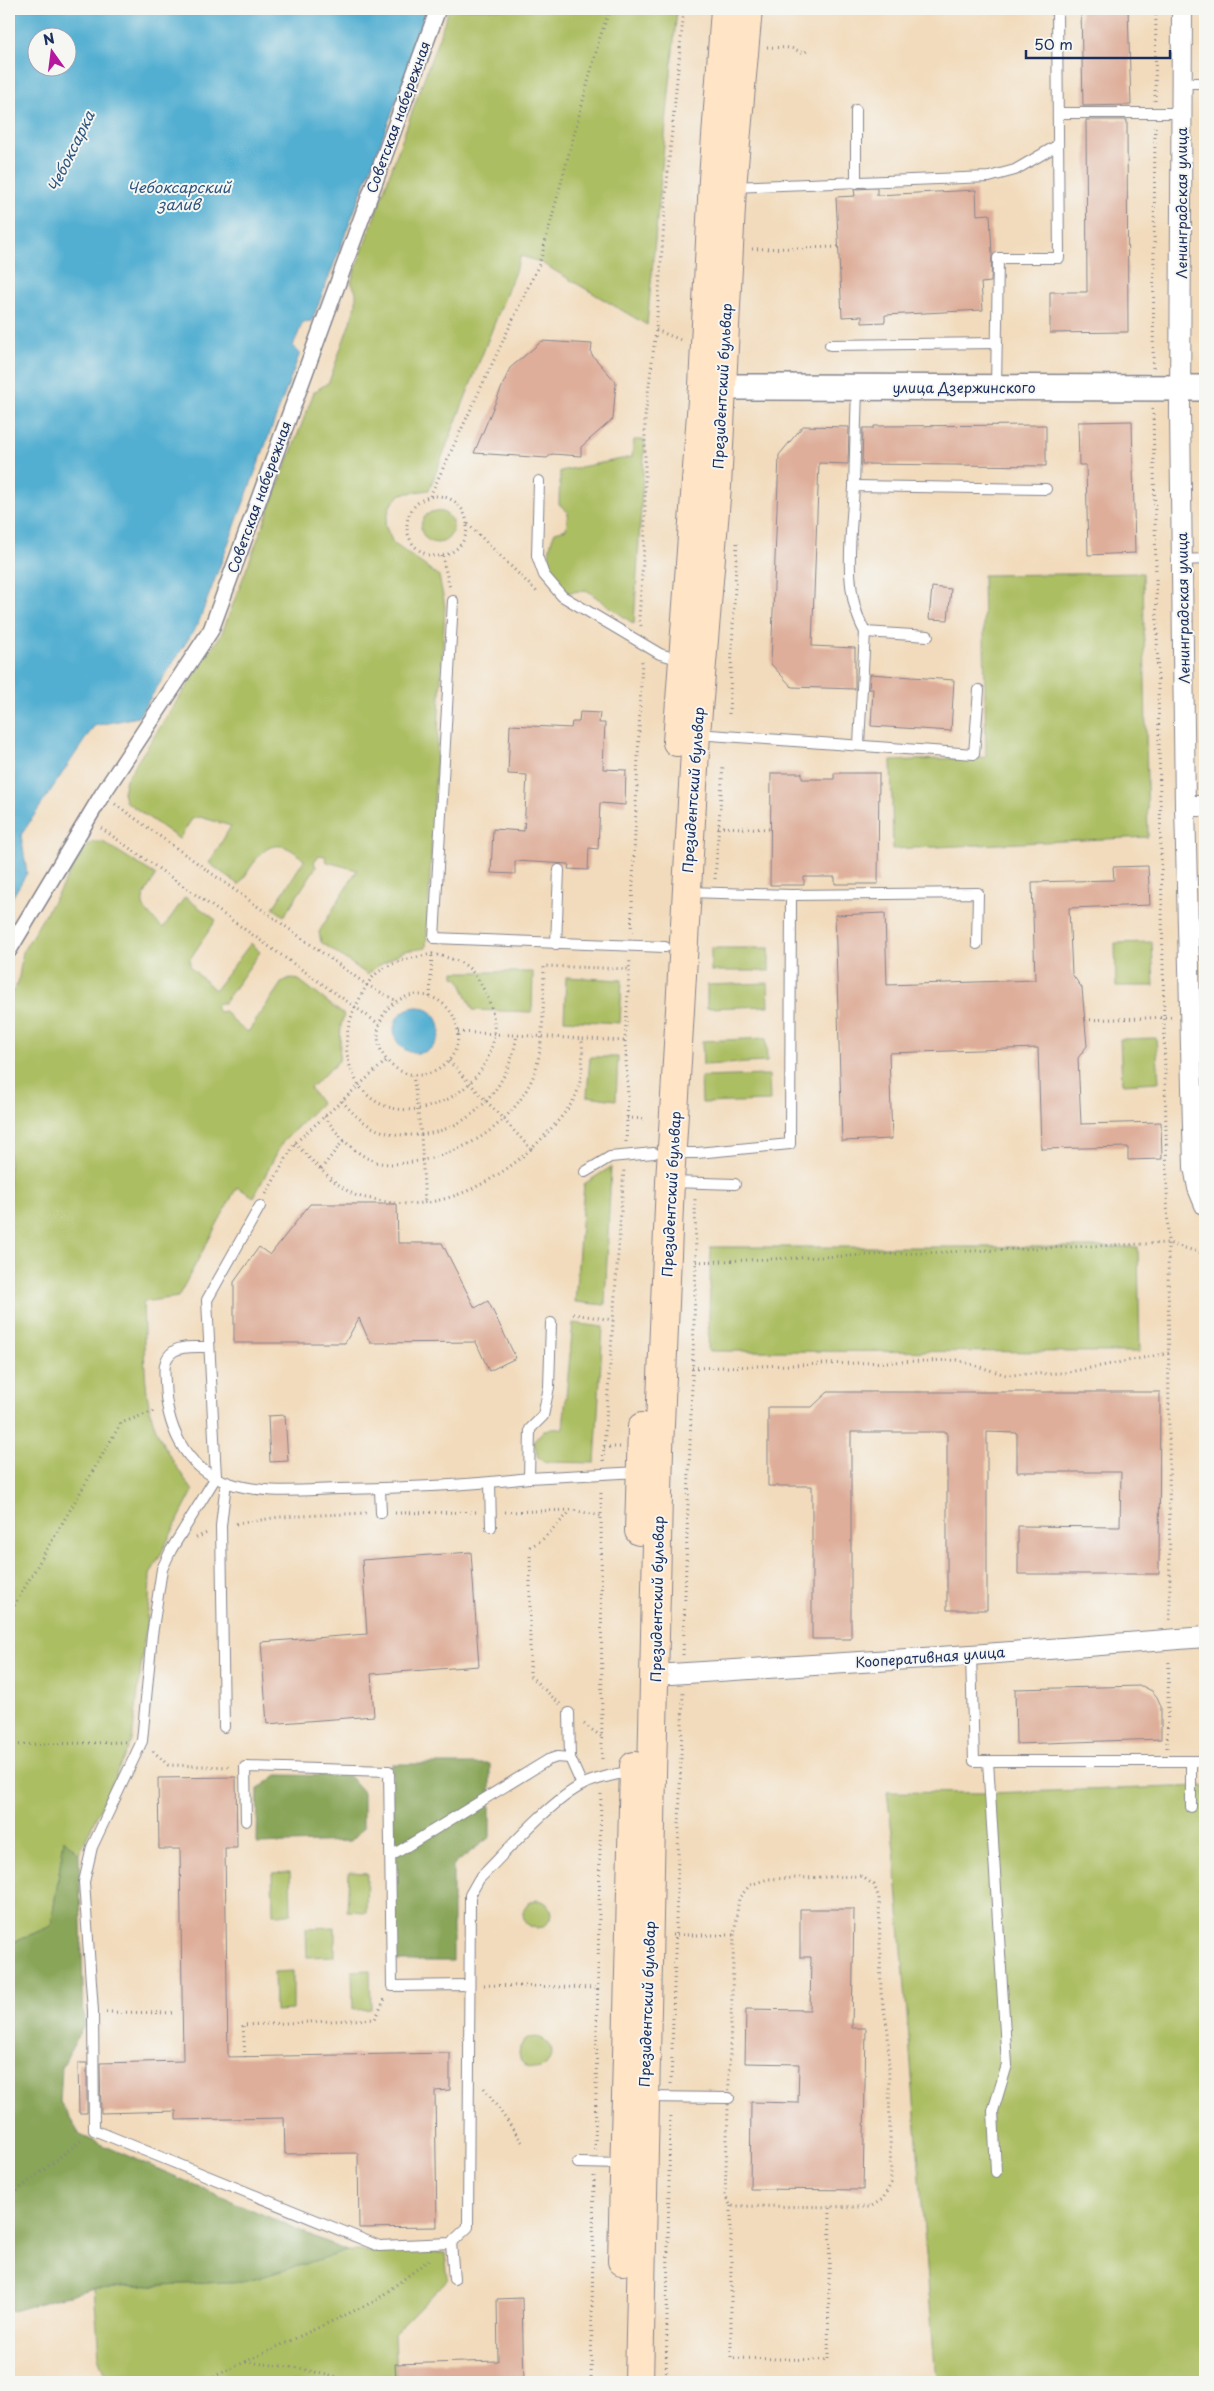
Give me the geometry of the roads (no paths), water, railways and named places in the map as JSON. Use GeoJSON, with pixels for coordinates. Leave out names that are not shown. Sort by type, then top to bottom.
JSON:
{"type":"FeatureCollection","features":[{"type":"Feature","properties":{"kind":"main road","name":"Президентский бульвар"},"geometry":{"type":"LineString","coordinates":[[620,2382],[624,2164],[643,1771],[650,1472],[663,1153],[692,662],[717,486],[712,387],[713,179],[725,9]]}},
{"type":"Feature","properties":{"kind":"main road","name":"Президентский бульвар"},"geometry":{"type":"LineString","coordinates":[[712,387],[748,9]]}},
{"type":"Feature","properties":{"kind":"main road","name":"Президентский бульвар"},"geometry":{"type":"LineString","coordinates":[[675,948],[687,892],[687,734]]}},
{"type":"Feature","properties":{"kind":"main road","name":"Президентский бульвар"},"geometry":{"type":"LineString","coordinates":[[650,1472],[683,1187],[663,1153]]}},
{"type":"Feature","properties":{"kind":"main road","name":"Президентский бульвар"},"geometry":{"type":"LineString","coordinates":[[639,2382],[658,2095],[643,1771]]}},
{"type":"Feature","properties":{"kind":"street","name":"Советская набережная"},"geometry":{"type":"LineString","coordinates":[[9,950],[102,795],[211,630],[438,9]]}},
{"type":"Feature","properties":{"kind":"street","name":"Ленинградская улица"},"geometry":{"type":"LineString","coordinates":[[1182,9],[1180,388],[1185,806],[1194,1167],[1198,1188],[1205,1205]]}},
{"type":"Feature","properties":{"kind":"street","name":"улица Дзержинского"},"geometry":{"type":"LineString","coordinates":[[712,387],[1205,388]]}},
{"type":"Feature","properties":{"kind":"street"},"geometry":{"type":"LineString","coordinates":[[1185,806],[1205,806]]}},
{"type":"Feature","properties":{"kind":"street","name":"Кооперативная улица"},"geometry":{"type":"LineString","coordinates":[[646,1675],[971,1655],[1205,1637]]}},
{"type":"Feature","properties":{"kind":"lane"},"geometry":{"type":"LineString","coordinates":[[996,388],[998,258],[1059,258],[1057,9]]}},
{"type":"Feature","properties":{"kind":"lane"},"geometry":{"type":"LineString","coordinates":[[1182,84],[1205,83]]}},
{"type":"Feature","properties":{"kind":"lane"},"geometry":{"type":"LineString","coordinates":[[856,110],[856,183]]}},
{"type":"Feature","properties":{"kind":"lane"},"geometry":{"type":"LineString","coordinates":[[1058,113],[1182,113]]}},
{"type":"Feature","properties":{"kind":"lane"},"geometry":{"type":"LineString","coordinates":[[732,187],[989,178],[1015,170],[1058,145]]}},
{"type":"Feature","properties":{"kind":"lane"},"geometry":{"type":"LineString","coordinates":[[830,345],[997,343]]}},
{"type":"Feature","properties":{"kind":"lane"},"geometry":{"type":"LineString","coordinates":[[857,387],[850,585],[859,622],[865,632],[859,744]]}},
{"type":"Feature","properties":{"kind":"lane"},"geometry":{"type":"LineString","coordinates":[[539,481],[537,556],[544,575],[562,596],[660,654],[692,662]]}},
{"type":"Feature","properties":{"kind":"lane"},"geometry":{"type":"LineString","coordinates":[[854,486],[1046,489]]}},
{"type":"Feature","properties":{"kind":"lane"},"geometry":{"type":"LineString","coordinates":[[1182,560],[1205,560]]}},
{"type":"Feature","properties":{"kind":"lane"},"geometry":{"type":"LineString","coordinates":[[453,601],[434,938],[675,948]]}},
{"type":"Feature","properties":{"kind":"lane"},"geometry":{"type":"LineString","coordinates":[[865,632],[928,636]]}},
{"type":"Feature","properties":{"kind":"lane"},"geometry":{"type":"LineString","coordinates":[[687,734],[859,744],[974,754],[979,690]]}},
{"type":"Feature","properties":{"kind":"lane"},"geometry":{"type":"LineString","coordinates":[[556,944],[558,870]]}},
{"type":"Feature","properties":{"kind":"lane"},"geometry":{"type":"LineString","coordinates":[[687,892],[790,895],[978,893],[978,944]]}},
{"type":"Feature","properties":{"kind":"lane"},"geometry":{"type":"LineString","coordinates":[[585,1172],[610,1157],[663,1153],[697,1153],[790,1144],[790,895]]}},
{"type":"Feature","properties":{"kind":"lane"},"geometry":{"type":"LineString","coordinates":[[683,1187],[735,1184]]}},
{"type":"Feature","properties":{"kind":"lane"},"geometry":{"type":"LineString","coordinates":[[260,1206],[207,1300],[216,1477],[171,1550],[162,1570],[152,1635],[142,1741],[92,1847],[84,1882],[92,2011],[94,2130],[379,2246],[451,2244],[468,2227],[470,1895],[479,1879],[556,1802],[582,1785],[601,1777],[643,1771]]}},
{"type":"Feature","properties":{"kind":"lane"},"geometry":{"type":"LineString","coordinates":[[529,1478],[530,1429],[542,1416],[549,1387],[551,1323]]}},
{"type":"Feature","properties":{"kind":"lane"},"geometry":{"type":"LineString","coordinates":[[204,1347],[175,1350],[168,1356],[164,1366],[166,1408],[173,1430],[182,1447],[196,1463],[226,1482],[279,1491],[380,1489],[490,1483],[529,1478],[650,1472]]}},
{"type":"Feature","properties":{"kind":"lane"},"geometry":{"type":"LineString","coordinates":[[224,1727],[220,1526],[226,1482]]}},
{"type":"Feature","properties":{"kind":"lane"},"geometry":{"type":"LineString","coordinates":[[490,1483],[491,1527]]}},
{"type":"Feature","properties":{"kind":"lane"},"geometry":{"type":"LineString","coordinates":[[380,1489],[381,1513]]}},
{"type":"Feature","properties":{"kind":"lane"},"geometry":{"type":"LineString","coordinates":[[971,1655],[974,1761],[1205,1761]]}},
{"type":"Feature","properties":{"kind":"lane"},"geometry":{"type":"LineString","coordinates":[[569,1713],[570,1758],[582,1785]]}},
{"type":"Feature","properties":{"kind":"lane"},"geometry":{"type":"LineString","coordinates":[[391,1856],[548,1760],[570,1758]]}},
{"type":"Feature","properties":{"kind":"lane"},"geometry":{"type":"LineString","coordinates":[[988,1761],[1007,2065],[993,2111],[996,2172]]}},
{"type":"Feature","properties":{"kind":"lane"},"geometry":{"type":"LineString","coordinates":[[1191,1761],[1191,1807]]}},
{"type":"Feature","properties":{"kind":"lane"},"geometry":{"type":"LineString","coordinates":[[246,1821],[245,1767],[389,1771],[392,1986],[469,1985]]}},
{"type":"Feature","properties":{"kind":"lane"},"geometry":{"type":"LineString","coordinates":[[658,2095],[729,2098]]}},
{"type":"Feature","properties":{"kind":"lane"},"geometry":{"type":"LineString","coordinates":[[578,2163],[624,2164]]}},
{"type":"Feature","properties":{"kind":"lane"},"geometry":{"type":"LineString","coordinates":[[451,2244],[454,2279]]}},
{"type":"Feature","properties":{"kind":"water","name":"Чебоксарский залив"},"geometry":{"type":"Polygon","coordinates":[[[9,9],[432,9],[312,321],[303,322],[293,346],[300,353],[198,624],[138,717],[94,726],[21,835],[27,873],[9,903],[9,9]]]}},
{"type":"Feature","properties":{"kind":"water"},"geometry":{"type":"Polygon","coordinates":[[[417,1007],[430,1011],[436,1017],[440,1030],[436,1043],[430,1049],[417,1053],[404,1049],[398,1043],[394,1030],[398,1017],[404,1011],[417,1007]]]}},
{"type":"Feature","properties":{"kind":"water label","name":"Чебоксарка"},"geometry":{"type":"Point","coordinates":[70,151]}}]}
